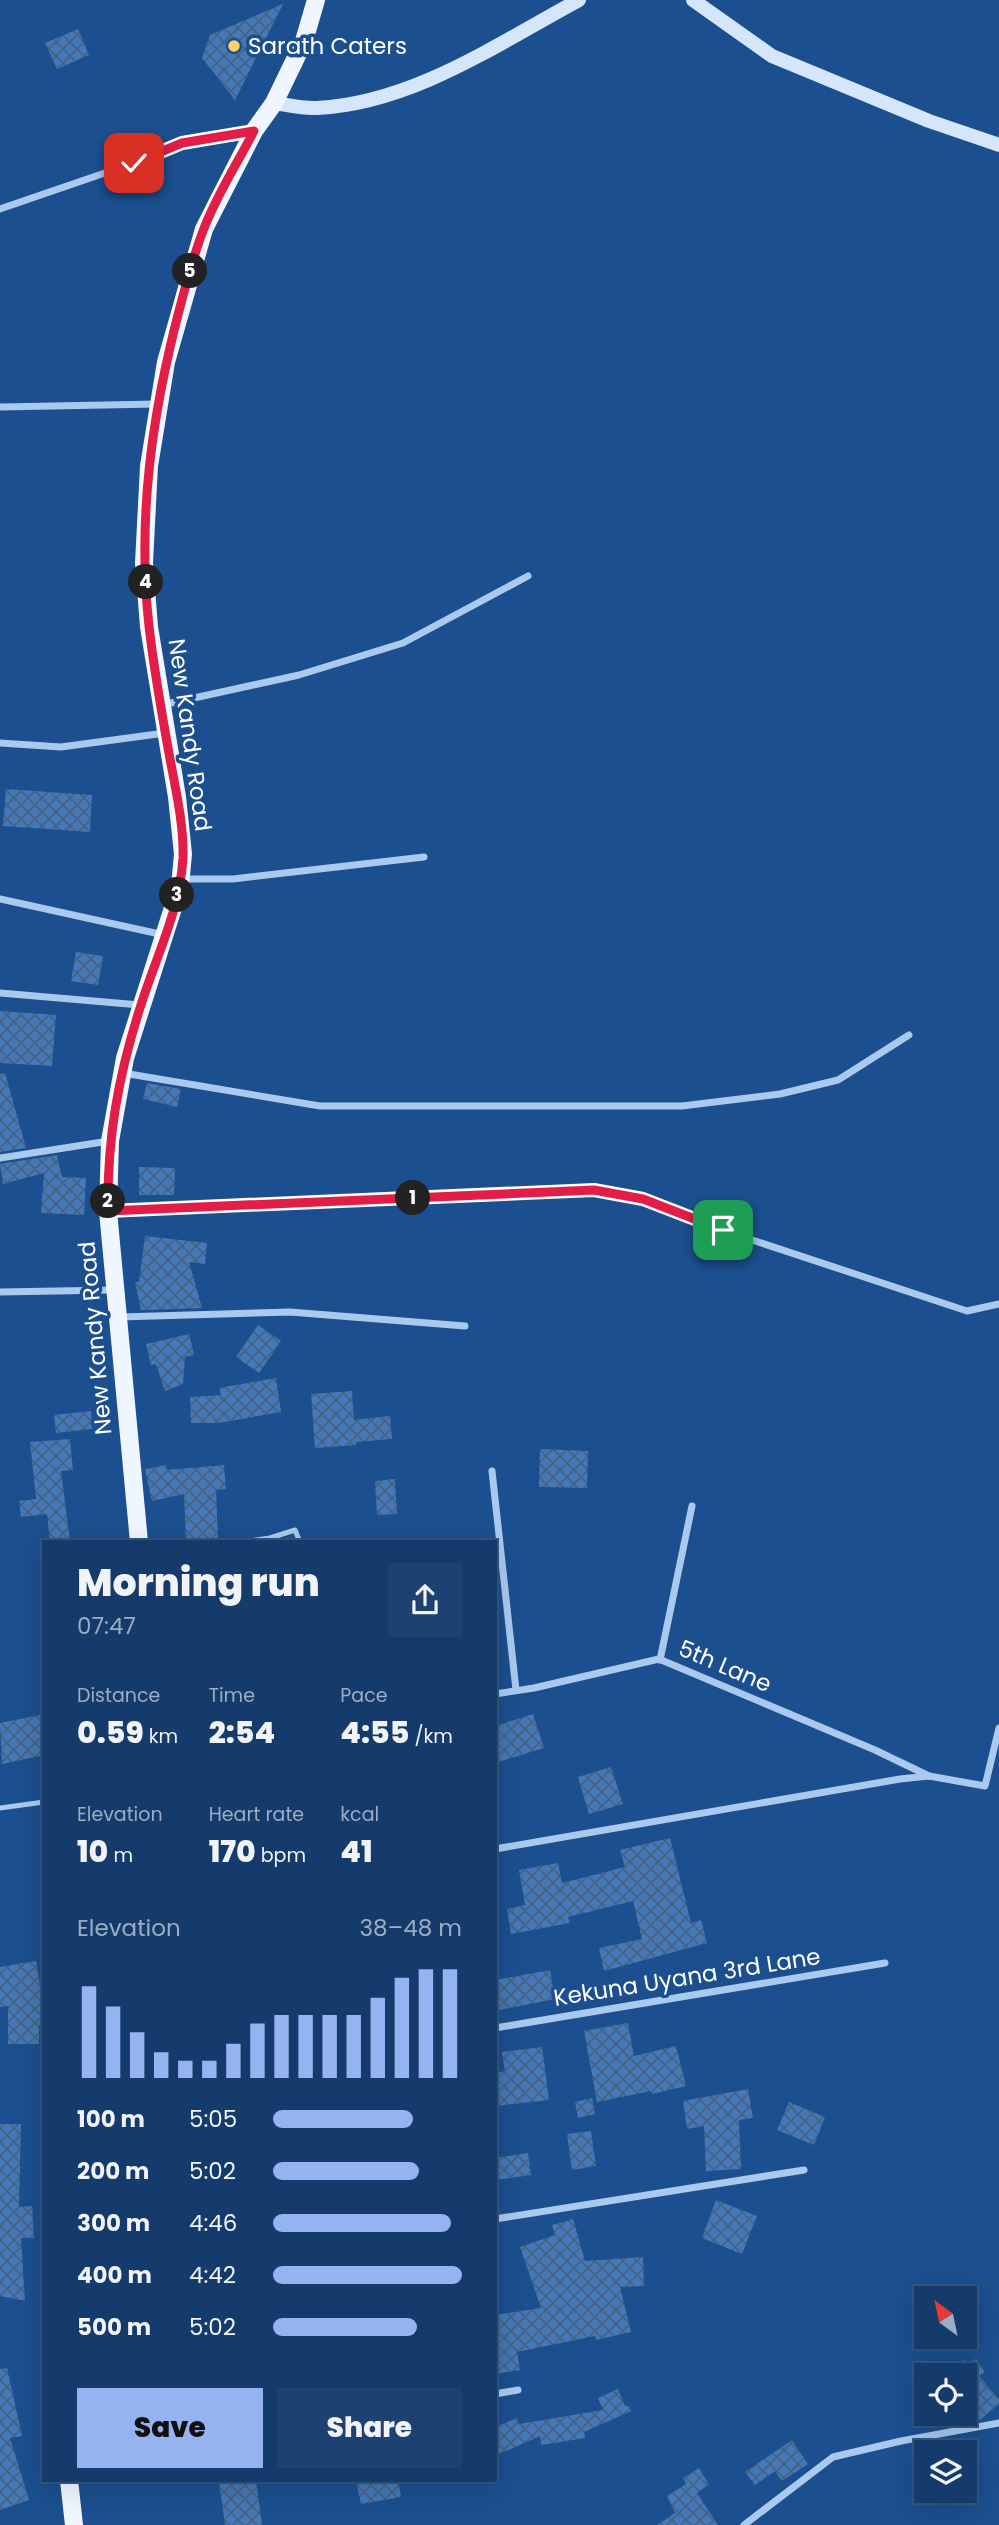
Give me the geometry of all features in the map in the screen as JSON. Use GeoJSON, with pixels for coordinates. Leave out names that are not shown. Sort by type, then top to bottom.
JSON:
{"type":"FeatureCollection","features":[{"type":"Feature","properties":{"kind":"main road","name":"New Kandy Road"},"geometry":{"type":"LineString","coordinates":[[139,1540],[108,1211],[110,1141],[122,1072],[181,879],[183,854],[149,626],[144,563],[146,500],[166,362],[204,229],[254,131],[274,103],[304,41],[316,0]]}},
{"type":"Feature","properties":{"kind":"main road"},"geometry":{"type":"LineString","coordinates":[[274,103],[315,109],[354,104],[402,92],[457,66],[579,0]]}},
{"type":"Feature","properties":{"kind":"main road"},"geometry":{"type":"LineString","coordinates":[[693,0],[772,56],[929,121],[999,145]]}},
{"type":"Feature","properties":{"kind":"main road"},"geometry":{"type":"LineString","coordinates":[[69,2482],[74,2525]]}},
{"type":"Feature","properties":{"kind":"street"},"geometry":{"type":"LineString","coordinates":[[0,209],[134,163],[182,143],[254,131]]}},
{"type":"Feature","properties":{"kind":"street"},"geometry":{"type":"LineString","coordinates":[[0,407],[158,404]]}},
{"type":"Feature","properties":{"kind":"street"},"geometry":{"type":"LineString","coordinates":[[161,705],[299,675],[403,643],[528,576]]}},
{"type":"Feature","properties":{"kind":"street"},"geometry":{"type":"LineString","coordinates":[[0,743],[61,747],[165,733]]}},
{"type":"Feature","properties":{"kind":"street"},"geometry":{"type":"LineString","coordinates":[[181,879],[233,879],[424,857]]}},
{"type":"Feature","properties":{"kind":"street"},"geometry":{"type":"LineString","coordinates":[[0,899],[165,935]]}},
{"type":"Feature","properties":{"kind":"street"},"geometry":{"type":"LineString","coordinates":[[0,993],[141,1005]]}},
{"type":"Feature","properties":{"kind":"street"},"geometry":{"type":"LineString","coordinates":[[122,1072],[320,1106],[682,1106],[780,1094],[838,1080],[909,1035]]}},
{"type":"Feature","properties":{"kind":"street"},"geometry":{"type":"LineString","coordinates":[[0,1158],[110,1141]]}},
{"type":"Feature","properties":{"kind":"street"},"geometry":{"type":"LineString","coordinates":[[108,1211],[594,1190],[643,1199],[736,1235],[967,1311],[999,1304]]}},
{"type":"Feature","properties":{"kind":"street"},"geometry":{"type":"LineString","coordinates":[[0,1292],[114,1290]]}},
{"type":"Feature","properties":{"kind":"street"},"geometry":{"type":"LineString","coordinates":[[117,1317],[290,1312],[465,1326]]}},
{"type":"Feature","properties":{"kind":"street"},"geometry":{"type":"LineString","coordinates":[[492,1471],[516,1690]]}},
{"type":"Feature","properties":{"kind":"street"},"geometry":{"type":"LineString","coordinates":[[660,1660],[692,1506]]}},
{"type":"Feature","properties":{"kind":"street","name":"5th Lane"},"geometry":{"type":"LineString","coordinates":[[497,1694],[660,1660],[929,1776]]}},
{"type":"Feature","properties":{"kind":"street"},"geometry":{"type":"LineString","coordinates":[[497,1849],[900,1779],[929,1776],[985,1786],[999,1728]]}},
{"type":"Feature","properties":{"kind":"street","name":"Kekuna Uyana 3rd Lane"},"geometry":{"type":"LineString","coordinates":[[497,2028],[885,1963]]}},
{"type":"Feature","properties":{"kind":"street"},"geometry":{"type":"LineString","coordinates":[[497,2219],[804,2170]]}},
{"type":"Feature","properties":{"kind":"street"},"geometry":{"type":"LineString","coordinates":[[497,2394],[518,2390]]}},
{"type":"Feature","properties":{"kind":"street"},"geometry":{"type":"LineString","coordinates":[[744,2525],[833,2457],[999,2423]]}},
{"type":"Feature","properties":{"kind":"lane"},"geometry":{"type":"LineString","coordinates":[[256,1540],[295,1530],[299,1540]]}},
{"type":"Feature","properties":{"kind":"lane"},"geometry":{"type":"LineString","coordinates":[[0,1808],[42,1802]]}},
{"type":"Feature","properties":{"kind":"building","name":"Sarath Caters"},"geometry":{"type":"Polygon","coordinates":[[[283,4],[235,100],[202,58],[210,35],[283,4]]]}},
{"type":"Feature","properties":{"kind":"building"},"geometry":{"type":"Polygon","coordinates":[[[78,29],[89,55],[57,69],[45,43],[78,29]]]}},
{"type":"Feature","properties":{"kind":"building"},"geometry":{"type":"Polygon","coordinates":[[[6,789],[92,795],[90,832],[3,826],[6,789]]]}},
{"type":"Feature","properties":{"kind":"building"},"geometry":{"type":"Polygon","coordinates":[[[76,952],[103,956],[98,985],[71,981],[76,952]]]}},
{"type":"Feature","properties":{"kind":"building"},"geometry":{"type":"Polygon","coordinates":[[[0,1011],[56,1015],[52,1066],[0,1063],[0,1011]]]}},
{"type":"Feature","properties":{"kind":"building"},"geometry":{"type":"Polygon","coordinates":[[[5,1073],[26,1148],[0,1152],[0,1074],[5,1073]]]}},
{"type":"Feature","properties":{"kind":"building"},"geometry":{"type":"Polygon","coordinates":[[[147,1083],[181,1089],[177,1107],[143,1099],[147,1083]]]}},
{"type":"Feature","properties":{"kind":"building"},"geometry":{"type":"Polygon","coordinates":[[[57,1155],[62,1177],[86,1178],[84,1215],[41,1213],[44,1173],[3,1184],[0,1164],[57,1155]]]}},
{"type":"Feature","properties":{"kind":"building"},"geometry":{"type":"Polygon","coordinates":[[[139,1167],[175,1168],[174,1195],[139,1195],[139,1167]]]}},
{"type":"Feature","properties":{"kind":"building"},"geometry":{"type":"Polygon","coordinates":[[[145,1236],[207,1243],[205,1264],[189,1262],[202,1308],[141,1310],[135,1282],[139,1282],[145,1236]]]}},
{"type":"Feature","properties":{"kind":"building"},"geometry":{"type":"Polygon","coordinates":[[[258,1325],[281,1341],[259,1373],[236,1357],[258,1325]]]}},
{"type":"Feature","properties":{"kind":"building"},"geometry":{"type":"Polygon","coordinates":[[[189,1334],[194,1355],[185,1357],[183,1384],[165,1391],[156,1364],[151,1365],[146,1344],[189,1334]]]}},
{"type":"Feature","properties":{"kind":"building"},"geometry":{"type":"Polygon","coordinates":[[[276,1378],[281,1412],[219,1423],[191,1423],[190,1397],[221,1395],[219,1388],[276,1378]]]}},
{"type":"Feature","properties":{"kind":"building"},"geometry":{"type":"Polygon","coordinates":[[[352,1391],[354,1420],[390,1416],[392,1439],[315,1448],[311,1394],[352,1391]]]}},
{"type":"Feature","properties":{"kind":"building"},"geometry":{"type":"Polygon","coordinates":[[[91,1411],[92,1429],[56,1433],[54,1415],[91,1411]]]}},
{"type":"Feature","properties":{"kind":"building"},"geometry":{"type":"Polygon","coordinates":[[[70,1439],[73,1470],[61,1471],[70,1540],[50,1540],[47,1514],[21,1517],[19,1501],[36,1499],[30,1442],[70,1439]]]}},
{"type":"Feature","properties":{"kind":"building"},"geometry":{"type":"Polygon","coordinates":[[[540,1449],[588,1451],[587,1488],[539,1487],[540,1449]]]}},
{"type":"Feature","properties":{"kind":"building"},"geometry":{"type":"Polygon","coordinates":[[[166,1465],[167,1470],[224,1465],[226,1489],[216,1490],[218,1539],[186,1540],[184,1494],[152,1501],[145,1469],[166,1465]]]}},
{"type":"Feature","properties":{"kind":"building"},"geometry":{"type":"Polygon","coordinates":[[[395,1479],[397,1514],[377,1515],[375,1481],[395,1479]]]}},
{"type":"Feature","properties":{"kind":"building"},"geometry":{"type":"Polygon","coordinates":[[[533,1714],[544,1748],[497,1762],[497,1725],[533,1714]]]}},
{"type":"Feature","properties":{"kind":"building"},"geometry":{"type":"Polygon","coordinates":[[[40,1715],[42,1755],[2,1764],[0,1723],[40,1715]]]}},
{"type":"Feature","properties":{"kind":"building"},"geometry":{"type":"Polygon","coordinates":[[[611,1767],[623,1804],[589,1814],[578,1777],[611,1767]]]}},
{"type":"Feature","properties":{"kind":"building"},"geometry":{"type":"Polygon","coordinates":[[[670,1838],[691,1923],[701,1920],[707,1943],[604,1971],[599,1948],[642,1939],[633,1901],[568,1917],[570,1923],[511,1934],[507,1909],[525,1905],[519,1870],[558,1863],[562,1883],[625,1867],[620,1850],[670,1838]]]}},
{"type":"Feature","properties":{"kind":"building"},"geometry":{"type":"Polygon","coordinates":[[[36,1961],[42,1999],[39,2044],[8,2044],[8,2006],[0,2007],[0,1967],[36,1961]]]}},
{"type":"Feature","properties":{"kind":"building"},"geometry":{"type":"Polygon","coordinates":[[[550,1970],[555,1999],[499,2010],[497,1980],[550,1970]]]}},
{"type":"Feature","properties":{"kind":"building"},"geometry":{"type":"Polygon","coordinates":[[[628,2023],[634,2056],[676,2046],[686,2086],[597,2102],[584,2031],[628,2023]]]}},
{"type":"Feature","properties":{"kind":"building"},"geometry":{"type":"Polygon","coordinates":[[[542,2047],[549,2100],[497,2106],[497,2073],[505,2071],[502,2052],[542,2047]]]}},
{"type":"Feature","properties":{"kind":"building"},"geometry":{"type":"Polygon","coordinates":[[[748,2089],[753,2118],[739,2120],[741,2169],[706,2171],[704,2126],[687,2129],[683,2101],[748,2089]]]}},
{"type":"Feature","properties":{"kind":"building"},"geometry":{"type":"Polygon","coordinates":[[[592,2098],[595,2114],[578,2118],[575,2102],[592,2098]]]}},
{"type":"Feature","properties":{"kind":"building"},"geometry":{"type":"Polygon","coordinates":[[[789,2102],[825,2117],[814,2145],[777,2130],[789,2102]]]}},
{"type":"Feature","properties":{"kind":"building"},"geometry":{"type":"Polygon","coordinates":[[[0,2124],[21,2124],[19,2207],[32,2206],[34,2238],[21,2238],[25,2301],[0,2296],[0,2124]]]}},
{"type":"Feature","properties":{"kind":"building"},"geometry":{"type":"Polygon","coordinates":[[[591,2131],[596,2166],[572,2170],[567,2134],[591,2131]]]}},
{"type":"Feature","properties":{"kind":"building"},"geometry":{"type":"Polygon","coordinates":[[[528,2153],[531,2175],[497,2180],[497,2158],[528,2153]]]}},
{"type":"Feature","properties":{"kind":"building"},"geometry":{"type":"Polygon","coordinates":[[[716,2200],[757,2216],[742,2254],[702,2238],[716,2200]]]}},
{"type":"Feature","properties":{"kind":"building"},"geometry":{"type":"Polygon","coordinates":[[[573,2219],[585,2261],[643,2257],[644,2286],[620,2287],[631,2332],[596,2340],[595,2336],[517,2352],[520,2370],[497,2374],[497,2315],[541,2308],[520,2247],[555,2235],[552,2225],[573,2219]]]}},
{"type":"Feature","properties":{"kind":"building"},"geometry":{"type":"Polygon","coordinates":[[[976,2359],[985,2372],[979,2376],[999,2399],[999,2404],[980,2420],[977,2417],[977,2363],[970,2363],[976,2359]]]}},
{"type":"Feature","properties":{"kind":"building"},"geometry":{"type":"Polygon","coordinates":[[[7,2368],[22,2436],[10,2438],[29,2500],[0,2510],[0,2369],[7,2368]]]}},
{"type":"Feature","properties":{"kind":"building"},"geometry":{"type":"Polygon","coordinates":[[[618,2389],[625,2406],[629,2406],[631,2411],[584,2432],[585,2438],[541,2445],[540,2436],[497,2455],[497,2426],[517,2418],[519,2424],[603,2410],[598,2398],[618,2389]]]}},
{"type":"Feature","properties":{"kind":"building"},"geometry":{"type":"Polygon","coordinates":[[[792,2440],[808,2464],[782,2481],[775,2471],[755,2485],[745,2472],[792,2440]]]}},
{"type":"Feature","properties":{"kind":"building"},"geometry":{"type":"Polygon","coordinates":[[[699,2468],[709,2485],[697,2493],[718,2525],[657,2525],[675,2513],[667,2496],[686,2484],[683,2478],[699,2468]]]}},
{"type":"Feature","properties":{"kind":"building"},"geometry":{"type":"Polygon","coordinates":[[[219,2482],[256,2482],[262,2525],[225,2525],[219,2482]]]}},
{"type":"Feature","properties":{"kind":"building"},"geometry":{"type":"Polygon","coordinates":[[[356,2482],[398,2482],[401,2497],[361,2504],[356,2482]]]}},
{"type":"Feature","properties":{"kind":"place","name":"Sarath Caters"},"geometry":{"type":"Point","coordinates":[234,46]}},
{"type":"Feature","properties":{"kind":"route"},"geometry":{"type":"LineString","coordinates":[[134,163],[182,143],[254,131],[204,229],[190,270],[166,362],[149,466],[144,563],[149,626],[177,797],[183,854],[180,886],[158,960],[141,1005],[117,1092],[110,1141],[108,1211],[594,1190],[643,1199],[723,1230]]}}]}
